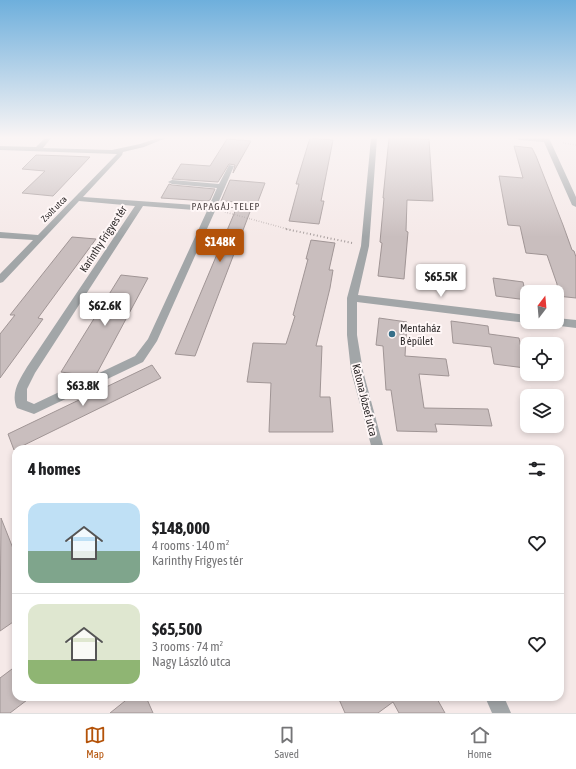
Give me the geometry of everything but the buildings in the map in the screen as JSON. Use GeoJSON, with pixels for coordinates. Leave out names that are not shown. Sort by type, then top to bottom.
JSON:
{"type":"FeatureCollection","features":[{"type":"Feature","properties":{"kind":"street","name":"Zsolt utca"},"geometry":{"type":"LineString","coordinates":[[0,280],[104,171]]}},
{"type":"Feature","properties":{"kind":"street","name":"Karinthy Frigyes tér"},"geometry":{"type":"LineString","coordinates":[[141,204],[31,370],[21,389],[21,404],[34,409],[138,359],[152,341],[229,171]]}},
{"type":"Feature","properties":{"kind":"street","name":"Katona József utca"},"geometry":{"type":"LineString","coordinates":[[371,171],[364,246],[352,298],[352,334],[356,371],[377,445]]}},
{"type":"Feature","properties":{"kind":"street"},"geometry":{"type":"LineString","coordinates":[[561,171],[576,205]]}},
{"type":"Feature","properties":{"kind":"street"},"geometry":{"type":"LineString","coordinates":[[172,182],[222,186]]}},
{"type":"Feature","properties":{"kind":"street","name":"Karinthy Frigyes tér"},"geometry":{"type":"LineString","coordinates":[[79,199],[212,209]]}},
{"type":"Feature","properties":{"kind":"street"},"geometry":{"type":"LineString","coordinates":[[0,235],[40,238]]}},
{"type":"Feature","properties":{"kind":"street"},"geometry":{"type":"LineString","coordinates":[[352,298],[520,318]]}},
{"type":"Feature","properties":{"kind":"street"},"geometry":{"type":"LineString","coordinates":[[564,323],[576,324]]}},
{"type":"Feature","properties":{"kind":"street"},"geometry":{"type":"LineString","coordinates":[[496,701],[502,713]]}},
{"type":"Feature","properties":{"kind":"path"},"geometry":{"type":"LineString","coordinates":[[212,209],[286,229],[364,246]]}},
{"type":"Feature","properties":{"kind":"place","name":"Mentaház B épület"},"geometry":{"type":"Point","coordinates":[392,334]}},
{"type":"Feature","properties":{"kind":"district","name":"PAPAGÁJ-TELEP"},"geometry":{"type":"Point","coordinates":[226,206]}}]}
